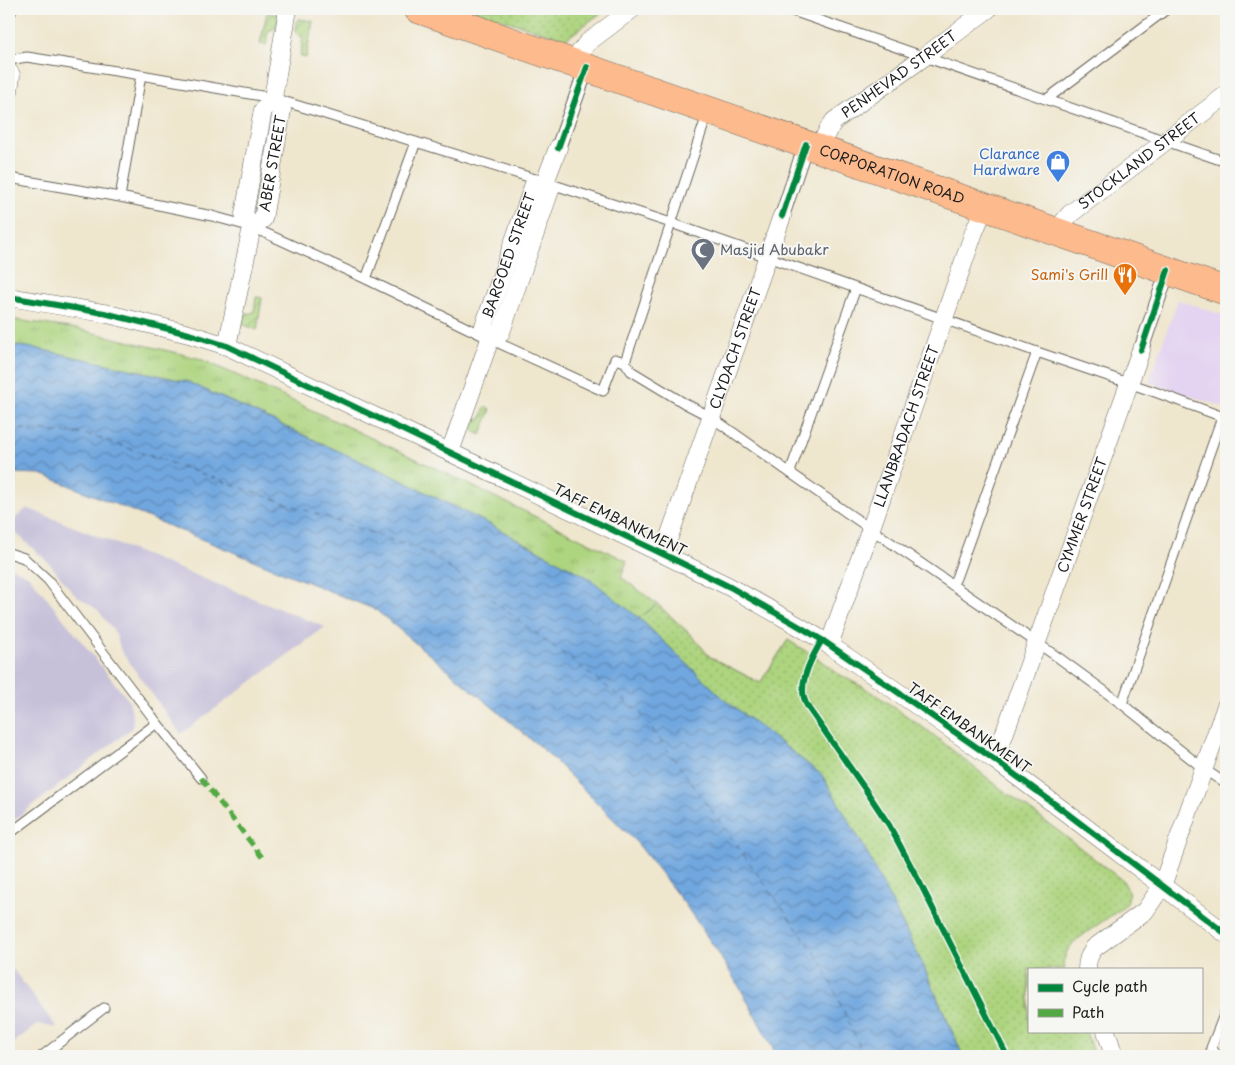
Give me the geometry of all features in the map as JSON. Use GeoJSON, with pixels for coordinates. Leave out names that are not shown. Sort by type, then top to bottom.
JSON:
{"type":"FeatureCollection","features":[{"type":"Feature","properties":{"kind":"main road","name":"CORPORATION ROAD"},"geometry":{"type":"LineString","coordinates":[[418,9],[448,13],[581,65],[1226,291]]}},
{"type":"Feature","properties":{"kind":"street","name":"ABER STREET"},"geometry":{"type":"LineString","coordinates":[[227,346],[252,227],[263,220],[282,110],[273,98],[288,9]]}},
{"type":"Feature","properties":{"kind":"street"},"geometry":{"type":"LineString","coordinates":[[581,65],[580,52],[587,42],[632,9]]}},
{"type":"Feature","properties":{"kind":"street","name":"PENHEVAD STREET"},"geometry":{"type":"LineString","coordinates":[[813,146],[834,121],[988,9]]}},
{"type":"Feature","properties":{"kind":"street","name":"BARGOED STREET"},"geometry":{"type":"LineString","coordinates":[[450,452],[490,339],[501,332],[550,190],[545,182],[558,148],[581,65]]}},
{"type":"Feature","properties":{"kind":"street"},"geometry":{"type":"LineString","coordinates":[[9,72],[11,75],[9,91]]}},
{"type":"Feature","properties":{"kind":"street","name":"STOCKLAND STREET"},"geometry":{"type":"LineString","coordinates":[[1056,231],[1070,214],[1226,96]]}},
{"type":"Feature","properties":{"kind":"street","name":"CLYDACH STREET"},"geometry":{"type":"LineString","coordinates":[[663,554],[782,216],[813,146]]}},
{"type":"Feature","properties":{"kind":"street","name":"LLANBRADACH STREET"},"geometry":{"type":"LineString","coordinates":[[829,645],[943,319],[985,206]]}},
{"type":"Feature","properties":{"kind":"street","name":"CYMMER STREET"},"geometry":{"type":"LineString","coordinates":[[995,760],[1142,350],[1168,270]]}},
{"type":"Feature","properties":{"kind":"street","name":"TAFF EMBANKMENT"},"geometry":{"type":"LineString","coordinates":[[9,297],[104,313],[189,334],[227,346],[730,587],[829,645],[995,760],[1226,934]]}},
{"type":"Feature","properties":{"kind":"street"},"geometry":{"type":"LineString","coordinates":[[1087,966],[1089,956],[1094,948],[1145,911],[1162,886],[1226,706]]}},
{"type":"Feature","properties":{"kind":"street"},"geometry":{"type":"LineString","coordinates":[[1106,1032],[1114,1056]]}},
{"type":"Feature","properties":{"kind":"lane"},"geometry":{"type":"LineString","coordinates":[[787,9],[1226,162]]}},
{"type":"Feature","properties":{"kind":"lane"},"geometry":{"type":"LineString","coordinates":[[804,15],[812,9]]}},
{"type":"Feature","properties":{"kind":"lane"},"geometry":{"type":"LineString","coordinates":[[1047,100],[1167,9]]}},
{"type":"Feature","properties":{"kind":"lane"},"geometry":{"type":"LineString","coordinates":[[9,60],[27,57],[273,98],[671,223],[1224,417],[1122,704]]}},
{"type":"Feature","properties":{"kind":"lane"},"geometry":{"type":"LineString","coordinates":[[120,197],[141,75]]}},
{"type":"Feature","properties":{"kind":"lane"},"geometry":{"type":"LineString","coordinates":[[625,362],[709,109]]}},
{"type":"Feature","properties":{"kind":"lane"},"geometry":{"type":"LineString","coordinates":[[366,279],[416,142]]}},
{"type":"Feature","properties":{"kind":"lane"},"geometry":{"type":"LineString","coordinates":[[9,178],[120,197],[212,216],[252,227],[603,391],[615,359],[625,362],[631,371],[711,417],[1037,642],[1226,784]]}},
{"type":"Feature","properties":{"kind":"lane"},"geometry":{"type":"LineString","coordinates":[[790,472],[856,288]]}},
{"type":"Feature","properties":{"kind":"lane"},"geometry":{"type":"LineString","coordinates":[[952,585],[1037,352]]}},
{"type":"Feature","properties":{"kind":"lane"},"geometry":{"type":"LineString","coordinates":[[9,553],[24,558],[48,580],[201,778]]}},
{"type":"Feature","properties":{"kind":"lane"},"geometry":{"type":"LineString","coordinates":[[9,834],[157,723]]}},
{"type":"Feature","properties":{"kind":"lane"},"geometry":{"type":"LineString","coordinates":[[42,1056],[104,1008]]}},
{"type":"Feature","properties":{"kind":"lane"},"geometry":{"type":"LineString","coordinates":[[1218,1056],[1212,1048],[1226,1010]]}},
{"type":"Feature","properties":{"kind":"shaded area"},"geometry":{"type":"Polygon","coordinates":[[[1178,300],[1226,316],[1226,408],[1149,382],[1178,300]]]}},
{"type":"Feature","properties":{"kind":"shaded area"},"geometry":{"type":"Polygon","coordinates":[[[27,508],[325,627],[181,734],[121,651],[116,634],[98,610],[75,595],[50,564],[9,527],[9,524],[27,508]]]}},
{"type":"Feature","properties":{"kind":"shaded area"},"geometry":{"type":"Polygon","coordinates":[[[13,568],[29,576],[129,701],[133,717],[132,728],[9,824],[9,569],[13,568]]]}},
{"type":"Feature","properties":{"kind":"shaded area"},"geometry":{"type":"Polygon","coordinates":[[[9,964],[57,1028],[38,1024],[9,1046],[9,964]]]}},
{"type":"Feature","properties":{"kind":"green space"},"geometry":{"type":"Polygon","coordinates":[[[475,9],[606,9],[566,39],[474,11],[475,9]]]}},
{"type":"Feature","properties":{"kind":"green space"},"geometry":{"type":"Polygon","coordinates":[[[267,13],[279,15],[276,28],[268,31],[266,45],[260,44],[267,13]]]}},
{"type":"Feature","properties":{"kind":"green space"},"geometry":{"type":"Polygon","coordinates":[[[298,19],[313,21],[306,58],[300,56],[303,38],[295,32],[298,19]]]}},
{"type":"Feature","properties":{"kind":"green space"},"geometry":{"type":"Polygon","coordinates":[[[256,297],[262,298],[257,330],[242,324],[244,315],[254,312],[256,297]]]}},
{"type":"Feature","properties":{"kind":"green space"},"geometry":{"type":"Polygon","coordinates":[[[9,319],[77,329],[198,358],[433,467],[627,561],[621,577],[657,604],[692,636],[710,657],[760,683],[788,640],[963,1056],[922,963],[589,578],[491,525],[395,477],[188,382],[34,348],[9,345],[9,319]]]}},
{"type":"Feature","properties":{"kind":"green space"},"geometry":{"type":"Polygon","coordinates":[[[485,407],[491,409],[481,435],[469,429],[472,420],[481,419],[485,407]]]}},
{"type":"Feature","properties":{"kind":"green space"},"geometry":{"type":"Polygon","coordinates":[[[657,604],[692,636],[710,657],[760,683],[788,640],[831,667],[833,671],[872,692],[931,733],[1123,881],[1128,894],[1128,900],[1124,907],[1085,933],[1072,945],[1065,957],[1065,968],[1028,968],[1028,1032],[1086,1032],[1094,1056],[963,1056],[922,963],[894,907],[822,775],[724,699],[639,618],[657,604]]]}},
{"type":"Feature","properties":{"kind":"water"},"geometry":{"type":"Polygon","coordinates":[[[9,345],[34,348],[188,382],[395,477],[491,525],[589,578],[639,618],[724,699],[822,775],[863,845],[922,963],[963,1056],[777,1056],[743,993],[715,948],[684,903],[638,844],[546,752],[376,610],[41,474],[9,473],[9,345]]]}},
{"type":"Feature","properties":{"kind":"ferry route"},"geometry":{"type":"LineString","coordinates":[[9,428],[91,435],[431,554],[640,712],[822,963],[864,1056]]}},
{"type":"Feature","properties":{"kind":"marked path"},"geometry":{"type":"LineString","coordinates":[[201,778],[265,861]]}},
{"type":"Feature","properties":{"kind":"cycle path"},"geometry":{"type":"LineString","coordinates":[[558,148],[587,67]]}},
{"type":"Feature","properties":{"kind":"cycle path"},"geometry":{"type":"LineString","coordinates":[[782,216],[806,144]]}},
{"type":"Feature","properties":{"kind":"cycle path"},"geometry":{"type":"LineString","coordinates":[[1141,350],[1168,270]]}},
{"type":"Feature","properties":{"kind":"cycle path"},"geometry":{"type":"LineString","coordinates":[[9,297],[104,313],[189,334],[227,346],[730,587],[822,640],[995,760],[1226,934]]}},
{"type":"Feature","properties":{"kind":"cycle path"},"geometry":{"type":"LineString","coordinates":[[822,640],[811,660],[803,683],[806,704],[889,825],[1007,1056]]}},
{"type":"Feature","properties":{"kind":"place","name":"Clarance Hardware"},"geometry":{"type":"Point","coordinates":[1058,183]}},
{"type":"Feature","properties":{"kind":"place","name":"Masjid Abubakr"},"geometry":{"type":"Point","coordinates":[703,271]}},
{"type":"Feature","properties":{"kind":"place","name":"Sami's Grill"},"geometry":{"type":"Point","coordinates":[1125,296]}}]}
